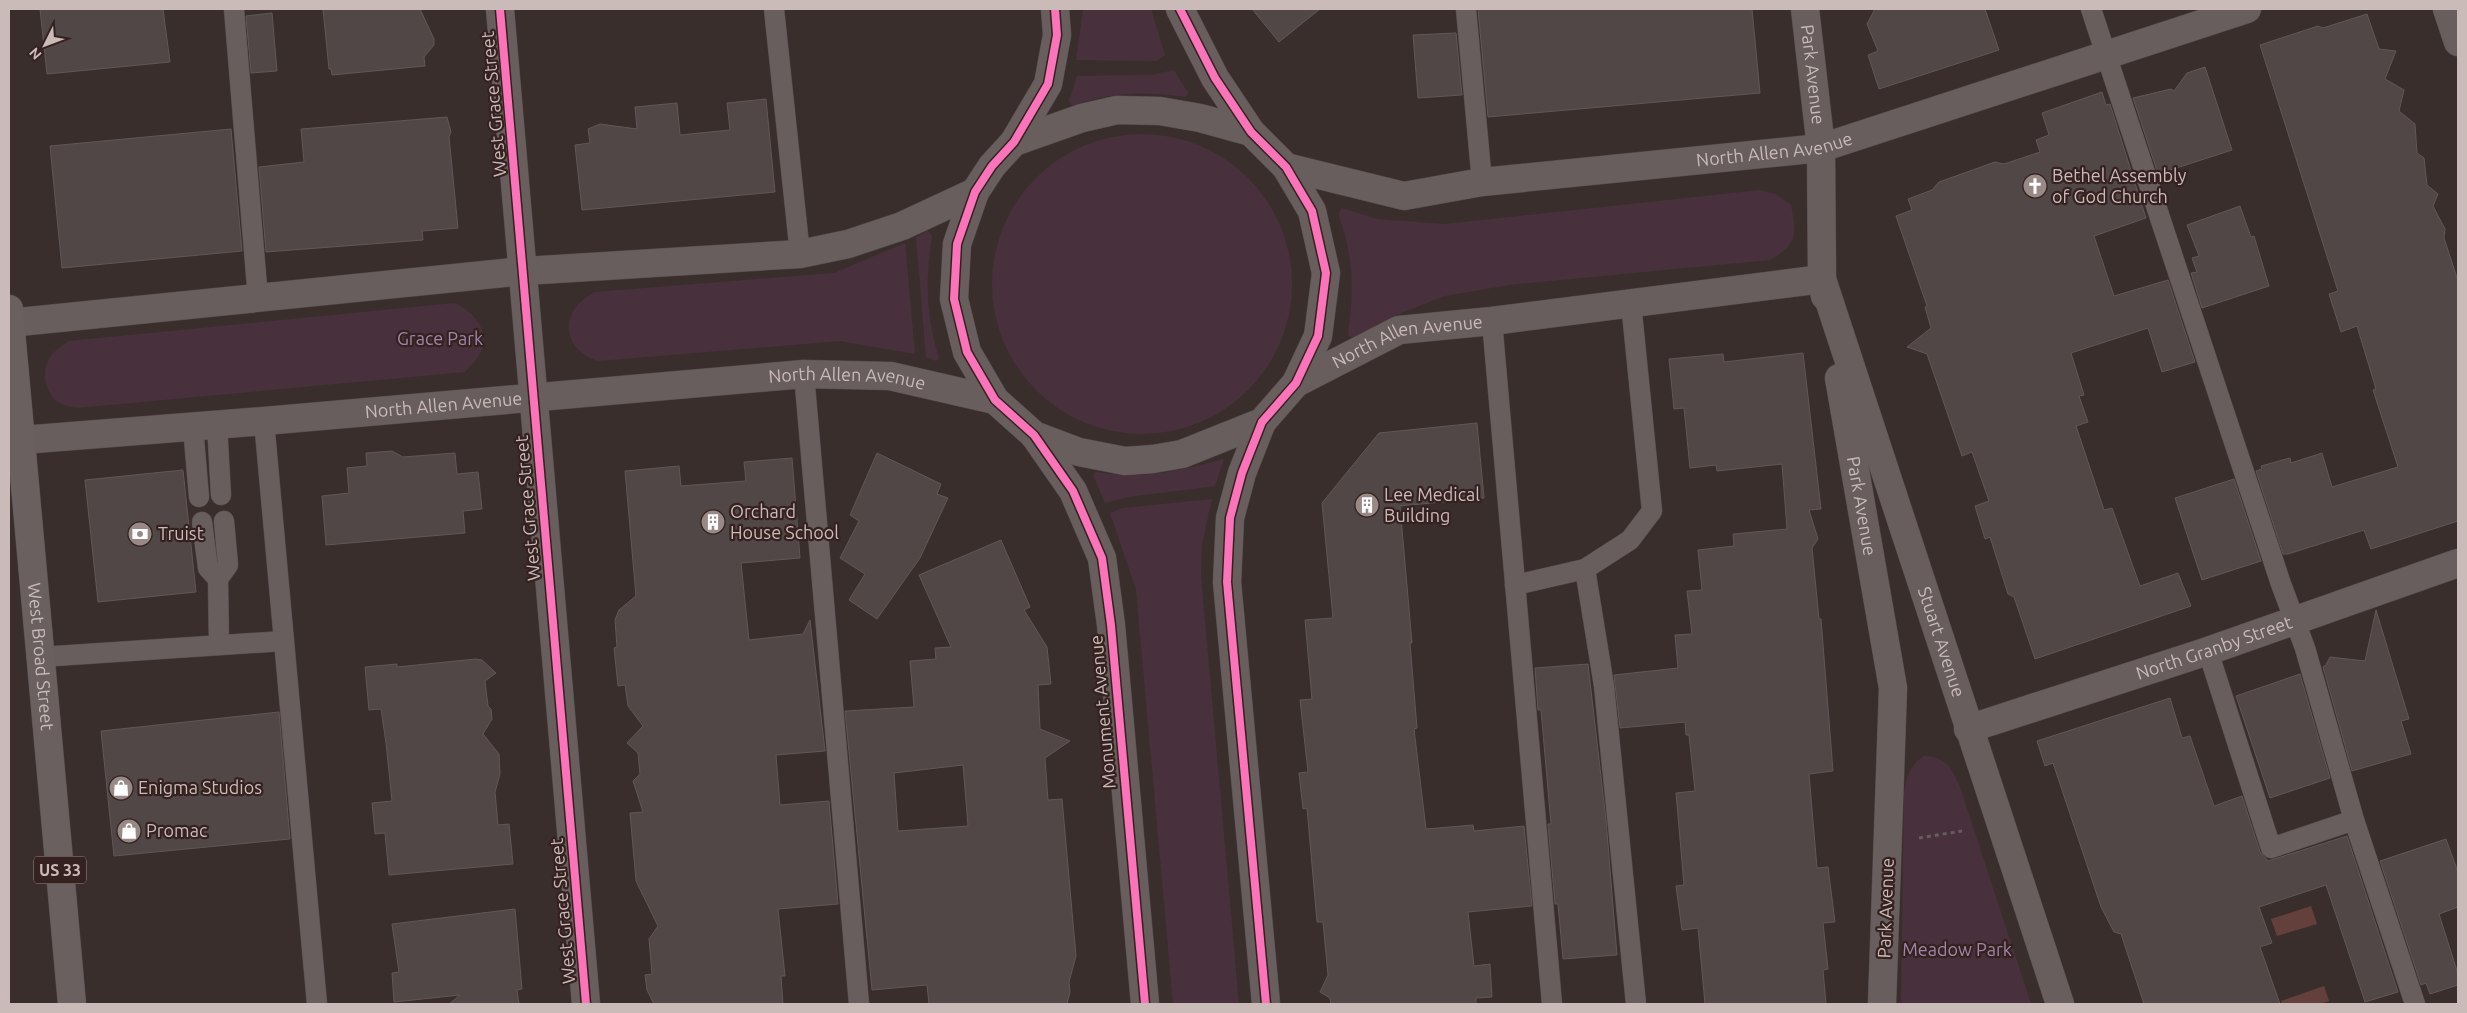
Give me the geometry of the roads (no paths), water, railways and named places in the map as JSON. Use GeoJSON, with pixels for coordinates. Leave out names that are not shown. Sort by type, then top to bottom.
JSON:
{"type":"FeatureCollection","features":[{"type":"Feature","properties":{"kind":"main road","name":"West Broad Street"},"geometry":{"type":"LineString","coordinates":[[9,318],[15,441],[40,657],[72,1004]]}},
{"type":"Feature","properties":{"kind":"street","name":"West Grace Street"},"geometry":{"type":"LineString","coordinates":[[500,9],[586,1004]]}},
{"type":"Feature","properties":{"kind":"street"},"geometry":{"type":"LineString","coordinates":[[1055,9],[1057,35],[1048,84],[1014,142],[992,166],[975,192],[956,244],[954,299],[967,352],[995,400],[1034,435],[1079,452],[1124,461],[1153,459],[1182,454],[1262,422]]}},
{"type":"Feature","properties":{"kind":"street"},"geometry":{"type":"LineString","coordinates":[[1180,9],[1215,78],[1251,132],[1286,167],[1312,211],[1326,273],[1318,336],[1296,383],[1262,422],[1242,473],[1230,518],[1227,582],[1266,1004]]}},
{"type":"Feature","properties":{"kind":"street","name":"Park Avenue"},"geometry":{"type":"LineString","coordinates":[[1805,9],[1821,148],[1822,279],[1894,688],[1882,1004]]}},
{"type":"Feature","properties":{"kind":"street","name":"North Allen Avenue"},"geometry":{"type":"LineString","coordinates":[[1286,167],[1404,196],[1482,182],[1821,148],[2247,9]]}},
{"type":"Feature","properties":{"kind":"street"},"geometry":{"type":"LineString","coordinates":[[2447,9],[2458,42]]}},
{"type":"Feature","properties":{"kind":"street"},"geometry":{"type":"LineString","coordinates":[[1014,142],[1082,118],[1117,110],[1160,111],[1200,118],[1251,132]]}},
{"type":"Feature","properties":{"kind":"street"},"geometry":{"type":"LineString","coordinates":[[9,318],[258,299],[524,271],[800,254],[848,244],[902,226],[975,192]]}},
{"type":"Feature","properties":{"kind":"street","name":"North Allen Avenue"},"geometry":{"type":"LineString","coordinates":[[1296,383],[1399,330],[1492,321],[1822,279]]}},
{"type":"Feature","properties":{"kind":"street","name":"Stuart Avenue"},"geometry":{"type":"LineString","coordinates":[[1822,279],[1968,729],[2060,1004]]}},
{"type":"Feature","properties":{"kind":"street","name":"North Allen Avenue"},"geometry":{"type":"LineString","coordinates":[[15,441],[804,374],[890,376],[995,400]]}},
{"type":"Feature","properties":{"kind":"street","name":"Monument Avenue"},"geometry":{"type":"LineString","coordinates":[[1034,435],[1073,491],[1102,558],[1111,624],[1145,1004]]}},
{"type":"Feature","properties":{"kind":"street","name":"North Granby Street"},"geometry":{"type":"LineString","coordinates":[[1968,729],[2208,651],[2458,563]]}},
{"type":"Feature","properties":{"kind":"lane"},"geometry":{"type":"LineString","coordinates":[[234,9],[258,299]]}},
{"type":"Feature","properties":{"kind":"lane"},"geometry":{"type":"LineString","coordinates":[[774,9],[800,254]]}},
{"type":"Feature","properties":{"kind":"lane"},"geometry":{"type":"LineString","coordinates":[[1466,9],[1482,182]]}},
{"type":"Feature","properties":{"kind":"lane"},"geometry":{"type":"LineString","coordinates":[[2091,9],[2294,621],[2305,648],[2354,820],[2415,1004]]}},
{"type":"Feature","properties":{"kind":"lane"},"geometry":{"type":"LineString","coordinates":[[1515,585],[1585,569],[1630,540],[1652,511],[1631,303]]}},
{"type":"Feature","properties":{"kind":"lane"},"geometry":{"type":"LineString","coordinates":[[1492,321],[1552,1004]]}},
{"type":"Feature","properties":{"kind":"lane"},"geometry":{"type":"LineString","coordinates":[[804,374],[860,1004]]}},
{"type":"Feature","properties":{"kind":"lane"},"geometry":{"type":"LineString","coordinates":[[264,421],[317,1004]]}},
{"type":"Feature","properties":{"kind":"lane"},"geometry":{"type":"LineString","coordinates":[[205,426],[221,495]]}},
{"type":"Feature","properties":{"kind":"lane"},"geometry":{"type":"LineString","coordinates":[[199,497],[205,426]]}},
{"type":"Feature","properties":{"kind":"lane"},"geometry":{"type":"LineString","coordinates":[[219,645],[218,579],[228,565],[224,521]]}},
{"type":"Feature","properties":{"kind":"lane"},"geometry":{"type":"LineString","coordinates":[[202,522],[208,568],[218,579]]}},
{"type":"Feature","properties":{"kind":"lane"},"geometry":{"type":"LineString","coordinates":[[1585,569],[1604,686],[1636,1004]]}},
{"type":"Feature","properties":{"kind":"lane"},"geometry":{"type":"LineString","coordinates":[[40,657],[284,641]]}},
{"type":"Feature","properties":{"kind":"lane"},"geometry":{"type":"LineString","coordinates":[[2208,651],[2271,848],[2354,820]]}},
{"type":"Feature","properties":{"kind":"place","name":"Bethel Assembly of God Church"},"geometry":{"type":"Point","coordinates":[2035,186]}},
{"type":"Feature","properties":{"kind":"place","name":"Lee Medical Building"},"geometry":{"type":"Point","coordinates":[1367,505]}},
{"type":"Feature","properties":{"kind":"place","name":"Orchard House School"},"geometry":{"type":"Point","coordinates":[713,522]}},
{"type":"Feature","properties":{"kind":"place","name":"Truist"},"geometry":{"type":"Point","coordinates":[140,534]}},
{"type":"Feature","properties":{"kind":"place","name":"Enigma Studios"},"geometry":{"type":"Point","coordinates":[121,788]}},
{"type":"Feature","properties":{"kind":"place","name":"Promac"},"geometry":{"type":"Point","coordinates":[129,831]}},
{"type":"Feature","properties":{"kind":"park label","name":"Grace Park"},"geometry":{"type":"Point","coordinates":[440,339]}},
{"type":"Feature","properties":{"kind":"park label","name":"Meadow Park"},"geometry":{"type":"Point","coordinates":[1957,950]}}]}
